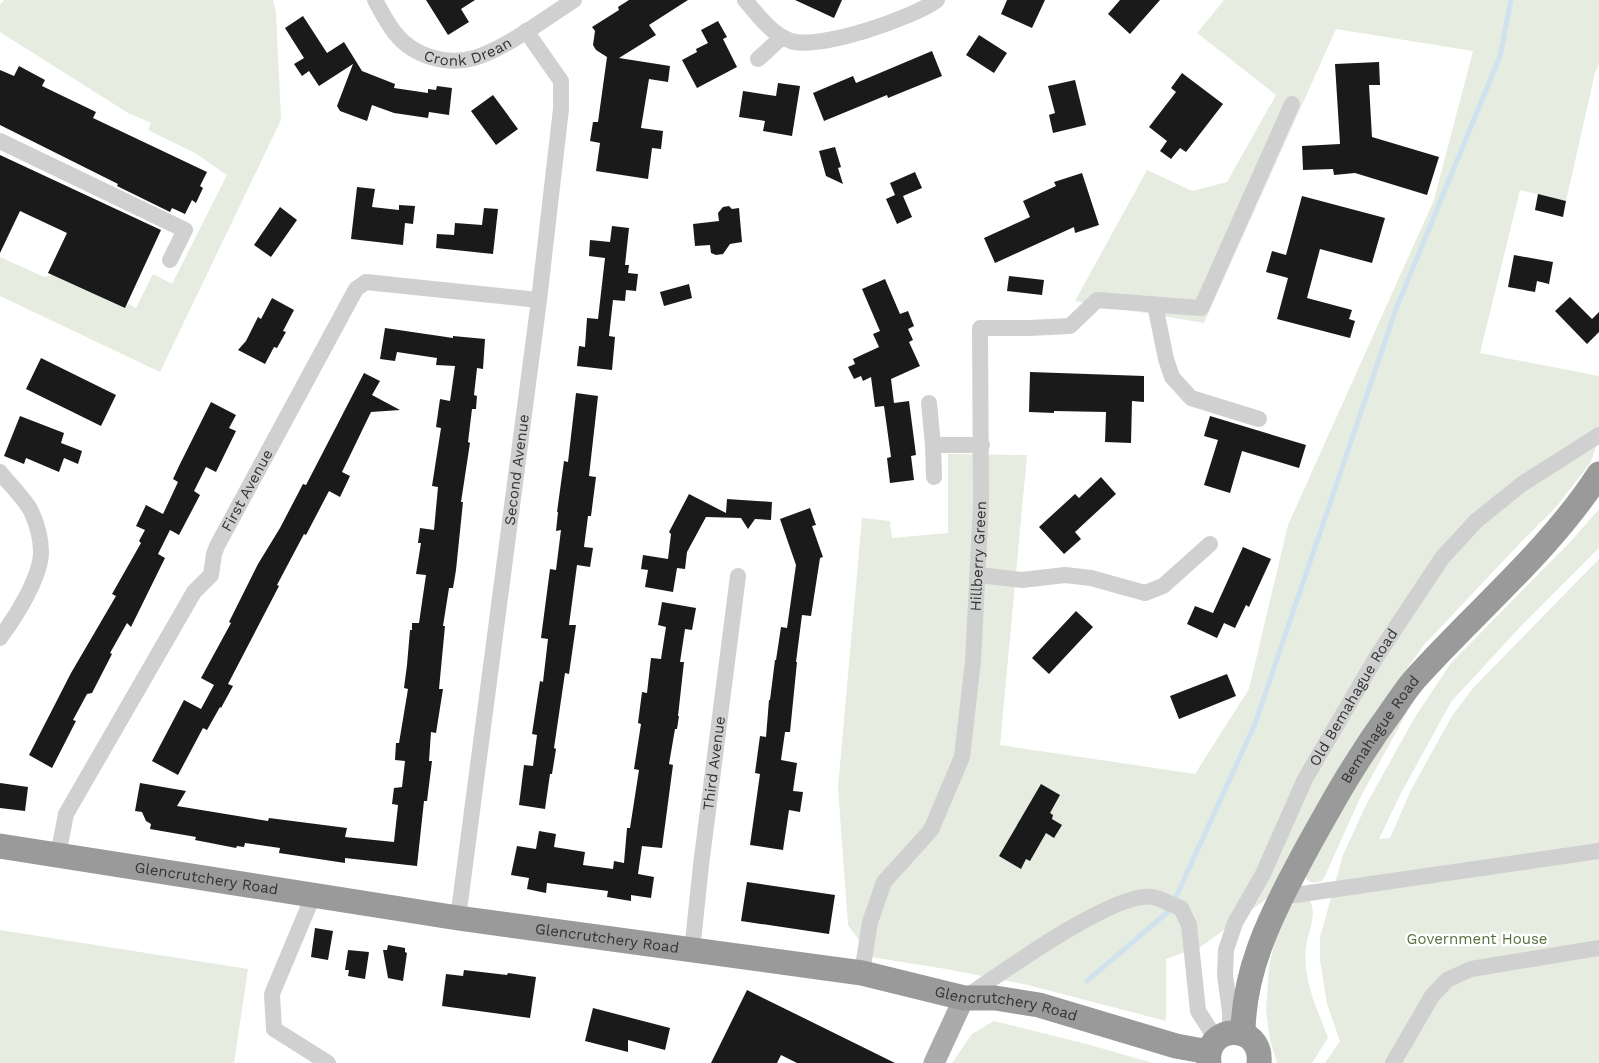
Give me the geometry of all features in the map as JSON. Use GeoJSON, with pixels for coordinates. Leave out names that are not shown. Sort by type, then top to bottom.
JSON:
{"type":"FeatureCollection","features":[{"type":"Feature","properties":{"kind":"highway","name":"Bemahague Road"},"geometry":{"type":"LineString","coordinates":[[1221,1044],[1243,1013],[1258,948],[1281,897],[1323,818],[1366,746],[1413,681],[1457,632],[1544,546],[1584,497],[1599,474]]}},
{"type":"Feature","properties":{"kind":"highway","name":"Glencrutchery Road"},"geometry":{"type":"LineString","coordinates":[[0,846],[458,918],[862,974],[964,998],[995,998],[1039,1005],[1176,1046],[1221,1044]]}},
{"type":"Feature","properties":{"kind":"highway"},"geometry":{"type":"LineString","coordinates":[[1221,1044],[1255,1043],[1260,1056],[1259,1063]]}},
{"type":"Feature","properties":{"kind":"main road"},"geometry":{"type":"LineString","coordinates":[[934,1063],[964,998]]}},
{"type":"Feature","properties":{"kind":"street","name":"Cronk Drean"},"geometry":{"type":"LineString","coordinates":[[375,0],[395,34],[406,45],[420,54],[434,58],[455,60],[473,58],[489,52],[574,0]]}},
{"type":"Feature","properties":{"kind":"street"},"geometry":{"type":"LineString","coordinates":[[745,0],[768,26],[782,37],[792,41],[822,42],[880,27],[937,0]]}},
{"type":"Feature","properties":{"kind":"street","name":"Second Avenue"},"geometry":{"type":"LineString","coordinates":[[458,918],[539,300],[562,90],[557,72],[526,31]]}},
{"type":"Feature","properties":{"kind":"street"},"geometry":{"type":"LineString","coordinates":[[758,59],[782,37]]}},
{"type":"Feature","properties":{"kind":"street","name":"Hillberry Green"},"geometry":{"type":"LineString","coordinates":[[862,974],[870,922],[884,882],[932,830],[962,757],[973,660],[982,505],[980,328],[1070,326],[1097,300],[1201,308],[1292,104]]}},
{"type":"Feature","properties":{"kind":"street"},"geometry":{"type":"LineString","coordinates":[[0,141],[185,230],[170,260]]}},
{"type":"Feature","properties":{"kind":"street","name":"First Avenue"},"geometry":{"type":"LineString","coordinates":[[58,855],[66,814],[194,592],[211,575],[217,546],[356,288],[366,282],[539,300]]}},
{"type":"Feature","properties":{"kind":"street"},"geometry":{"type":"LineString","coordinates":[[1156,304],[1166,359],[1172,378],[1191,398],[1259,419]]}},
{"type":"Feature","properties":{"kind":"street"},"geometry":{"type":"LineString","coordinates":[[929,403],[934,477]]}},
{"type":"Feature","properties":{"kind":"street","name":"Old Bemahague Road"},"geometry":{"type":"LineString","coordinates":[[1221,1044],[1230,1004],[1225,975],[1226,950],[1235,923],[1264,874],[1305,779],[1377,656],[1442,558],[1476,521],[1522,484],[1599,435]]}},
{"type":"Feature","properties":{"kind":"street"},"geometry":{"type":"LineString","coordinates":[[933,445],[982,445]]}},
{"type":"Feature","properties":{"kind":"street"},"geometry":{"type":"LineString","coordinates":[[0,472],[30,509],[39,533],[41,554],[36,576],[0,638]]}},
{"type":"Feature","properties":{"kind":"street"},"geometry":{"type":"LineString","coordinates":[[978,575],[1022,580],[1065,575],[1091,578],[1145,593],[1163,586],[1210,544]]}},
{"type":"Feature","properties":{"kind":"street","name":"Third Avenue"},"geometry":{"type":"LineString","coordinates":[[692,951],[701,865],[738,576]]}},
{"type":"Feature","properties":{"kind":"street"},"geometry":{"type":"LineString","coordinates":[[1281,897],[1599,851]]}},
{"type":"Feature","properties":{"kind":"street"},"geometry":{"type":"LineString","coordinates":[[313,896],[272,994],[274,1029],[328,1063]]}},
{"type":"Feature","properties":{"kind":"street"},"geometry":{"type":"LineString","coordinates":[[964,998],[1016,962],[1092,916],[1123,901],[1152,897],[1181,908],[1189,925],[1198,1011],[1221,1044]]}},
{"type":"Feature","properties":{"kind":"street"},"geometry":{"type":"LineString","coordinates":[[1393,1063],[1432,996],[1447,980],[1471,970],[1599,948]]}},
{"type":"Feature","properties":{"kind":"green space"},"geometry":{"type":"Polygon","coordinates":[[[4,0],[273,0],[276,12],[281,120],[160,372],[0,296],[0,257],[44,277],[52,275],[125,308],[127,303],[136,308],[153,274],[172,284],[227,175],[195,153],[148,130],[151,123],[128,113],[0,32],[0,5],[4,0]]]}},
{"type":"Feature","properties":{"kind":"green space"},"geometry":{"type":"Polygon","coordinates":[[[1224,0],[1599,0],[1599,64],[1595,73],[1566,201],[1520,190],[1480,353],[1599,376],[1599,435],[1591,462],[1557,506],[1423,646],[1387,697],[1302,831],[1269,897],[1202,946],[1166,959],[1166,1021],[1028,985],[871,957],[848,925],[838,787],[862,518],[890,521],[892,538],[948,533],[948,454],[1027,455],[1000,745],[1195,774],[1249,689],[1288,525],[1434,200],[1473,51],[1336,29],[1204,323],[1075,301],[1147,170],[1192,191],[1227,182],[1276,95],[1197,33],[1224,0]]]}},
{"type":"Feature","properties":{"kind":"green space","name":"Government House"},"geometry":{"type":"Polygon","coordinates":[[[1599,509],[1599,548],[1521,626],[1451,702],[1400,795],[1379,839],[1390,838],[1411,790],[1452,716],[1473,688],[1599,559],[1599,1063],[1325,1063],[1340,1041],[1327,1004],[1320,960],[1320,937],[1343,855],[1367,803],[1415,717],[1451,663],[1571,541],[1599,509]]]}},
{"type":"Feature","properties":{"kind":"green space"},"geometry":{"type":"Polygon","coordinates":[[[1412,703],[1360,798],[1325,876],[1322,881],[1313,883],[1307,880],[1305,874],[1349,793],[1412,703]]]}},
{"type":"Feature","properties":{"kind":"green space"},"geometry":{"type":"Polygon","coordinates":[[[1308,898],[1313,909],[1313,915],[1306,947],[1306,971],[1311,993],[1328,1038],[1312,1063],[1277,1063],[1270,1040],[1266,1010],[1269,968],[1275,940],[1290,907],[1300,899],[1308,898]]]}},
{"type":"Feature","properties":{"kind":"green space"},"geometry":{"type":"Polygon","coordinates":[[[0,930],[248,969],[234,1063],[0,1063],[0,930]]]}},
{"type":"Feature","properties":{"kind":"green space"},"geometry":{"type":"Polygon","coordinates":[[[994,1021],[1153,1063],[952,1063],[972,1034],[994,1021]]]}},
{"type":"Feature","properties":{"kind":"building"},"geometry":{"type":"Polygon","coordinates":[[[426,0],[475,0],[461,9],[469,22],[448,35],[426,0]]]}},
{"type":"Feature","properties":{"kind":"building"},"geometry":{"type":"Polygon","coordinates":[[[629,0],[688,0],[649,25],[656,35],[619,58],[670,66],[668,82],[649,79],[641,128],[663,131],[661,149],[652,148],[648,179],[596,171],[600,143],[590,141],[593,122],[598,122],[607,57],[596,50],[593,45],[595,31],[592,27],[619,10],[618,7],[629,0]]]}},
{"type":"Feature","properties":{"kind":"building"},"geometry":{"type":"Polygon","coordinates":[[[795,0],[842,0],[834,18],[795,0]]]}},
{"type":"Feature","properties":{"kind":"building"},"geometry":{"type":"Polygon","coordinates":[[[1007,0],[1045,0],[1032,28],[1001,14],[1007,0]]]}},
{"type":"Feature","properties":{"kind":"building"},"geometry":{"type":"Polygon","coordinates":[[[1120,0],[1160,0],[1130,34],[1108,14],[1120,0]]]}},
{"type":"Feature","properties":{"kind":"building"},"geometry":{"type":"Polygon","coordinates":[[[303,16],[327,53],[344,42],[362,71],[395,84],[394,88],[428,93],[428,89],[436,90],[437,86],[452,88],[449,115],[429,112],[428,118],[394,113],[372,105],[367,121],[340,111],[337,106],[353,64],[319,86],[309,71],[302,76],[294,64],[304,58],[285,28],[303,16]]]}},
{"type":"Feature","properties":{"kind":"building"},"geometry":{"type":"Polygon","coordinates":[[[718,21],[727,37],[723,39],[737,67],[697,88],[682,60],[697,52],[696,49],[708,43],[701,30],[718,21]]]}},
{"type":"Feature","properties":{"kind":"building"},"geometry":{"type":"Polygon","coordinates":[[[979,35],[1007,53],[994,73],[966,55],[979,35]]]}},
{"type":"Feature","properties":{"kind":"building"},"geometry":{"type":"Polygon","coordinates":[[[932,51],[942,76],[888,98],[887,95],[824,121],[813,93],[853,76],[856,83],[932,51]]]}},
{"type":"Feature","properties":{"kind":"building"},"geometry":{"type":"Polygon","coordinates":[[[1379,62],[1380,85],[1369,85],[1372,137],[1439,157],[1427,195],[1355,173],[1334,175],[1333,169],[1303,170],[1302,146],[1340,144],[1335,64],[1379,62]]]}},
{"type":"Feature","properties":{"kind":"building"},"geometry":{"type":"Polygon","coordinates":[[[19,66],[45,80],[42,86],[96,112],[93,118],[207,172],[200,186],[203,188],[196,203],[192,200],[185,214],[172,208],[170,212],[0,125],[0,70],[14,76],[19,66]]]}},
{"type":"Feature","properties":{"kind":"building"},"geometry":{"type":"Polygon","coordinates":[[[1182,73],[1223,104],[1186,152],[1180,148],[1171,159],[1160,151],[1167,141],[1149,127],[1176,92],[1171,88],[1182,73]]]}},
{"type":"Feature","properties":{"kind":"building"},"geometry":{"type":"Polygon","coordinates":[[[1075,80],[1086,125],[1053,133],[1049,115],[1055,113],[1048,86],[1075,80]]]}},
{"type":"Feature","properties":{"kind":"building"},"geometry":{"type":"Polygon","coordinates":[[[778,83],[800,86],[792,136],[763,131],[765,121],[739,117],[743,91],[776,96],[778,83]]]}},
{"type":"Feature","properties":{"kind":"building"},"geometry":{"type":"Polygon","coordinates":[[[493,95],[518,129],[496,145],[471,111],[493,95]]]}},
{"type":"Feature","properties":{"kind":"building"},"geometry":{"type":"Polygon","coordinates":[[[835,147],[841,167],[838,168],[843,184],[826,176],[819,151],[835,147]]]}},
{"type":"Feature","properties":{"kind":"building"},"geometry":{"type":"Polygon","coordinates":[[[0,155],[161,230],[125,308],[48,273],[67,233],[20,211],[0,253],[0,155]]]}},
{"type":"Feature","properties":{"kind":"building"},"geometry":{"type":"Polygon","coordinates":[[[915,172],[922,188],[903,196],[912,217],[897,224],[886,199],[895,195],[890,183],[915,172]]]}},
{"type":"Feature","properties":{"kind":"building"},"geometry":{"type":"Polygon","coordinates":[[[1082,173],[1099,225],[1075,233],[1074,227],[995,263],[984,238],[1030,217],[1023,201],[1056,186],[1054,182],[1082,173]]]}},
{"type":"Feature","properties":{"kind":"building"},"geometry":{"type":"Polygon","coordinates":[[[357,187],[375,189],[372,207],[399,210],[399,205],[415,206],[413,224],[405,223],[403,245],[351,239],[357,187]]]}},
{"type":"Feature","properties":{"kind":"building"},"geometry":{"type":"Polygon","coordinates":[[[1538,194],[1566,201],[1563,217],[1535,210],[1538,194]]]}},
{"type":"Feature","properties":{"kind":"building"},"geometry":{"type":"Polygon","coordinates":[[[1302,196],[1385,218],[1372,263],[1320,249],[1307,298],[1352,310],[1349,319],[1355,321],[1350,338],[1277,319],[1288,278],[1266,272],[1272,251],[1286,255],[1302,196]]]}},
{"type":"Feature","properties":{"kind":"building"},"geometry":{"type":"Polygon","coordinates":[[[729,206],[732,209],[739,208],[742,242],[730,244],[723,254],[716,255],[711,253],[710,245],[695,246],[693,224],[719,221],[718,213],[723,207],[729,206]]]}},
{"type":"Feature","properties":{"kind":"building"},"geometry":{"type":"Polygon","coordinates":[[[280,207],[297,220],[271,257],[254,245],[280,207]]]}},
{"type":"Feature","properties":{"kind":"building"},"geometry":{"type":"Polygon","coordinates":[[[484,208],[498,209],[493,254],[436,248],[437,234],[454,235],[455,223],[482,225],[484,208]]]}},
{"type":"Feature","properties":{"kind":"building"},"geometry":{"type":"Polygon","coordinates":[[[612,226],[629,228],[625,265],[629,265],[628,273],[638,274],[636,291],[626,290],[625,301],[613,300],[609,336],[615,337],[612,370],[577,366],[579,346],[585,347],[587,318],[598,319],[605,258],[589,256],[590,240],[610,242],[612,226]]]}},
{"type":"Feature","properties":{"kind":"building"},"geometry":{"type":"Polygon","coordinates":[[[1514,255],[1553,262],[1549,284],[1537,281],[1535,292],[1508,287],[1514,255]]]}},
{"type":"Feature","properties":{"kind":"building"},"geometry":{"type":"Polygon","coordinates":[[[1009,276],[1044,280],[1042,295],[1007,291],[1009,276]]]}},
{"type":"Feature","properties":{"kind":"building"},"geometry":{"type":"Polygon","coordinates":[[[885,279],[900,314],[908,311],[914,326],[908,329],[913,340],[909,342],[920,366],[891,379],[894,403],[909,401],[916,455],[911,456],[914,480],[890,483],[887,458],[891,457],[884,406],[875,407],[871,377],[863,381],[861,376],[854,379],[848,367],[855,364],[853,359],[879,347],[873,334],[880,331],[862,289],[885,279]]]}},
{"type":"Feature","properties":{"kind":"building"},"geometry":{"type":"Polygon","coordinates":[[[689,284],[692,298],[664,306],[660,292],[689,284]]]}},
{"type":"Feature","properties":{"kind":"building"},"geometry":{"type":"Polygon","coordinates":[[[1570,297],[1592,319],[1599,312],[1599,332],[1587,344],[1555,311],[1570,297]]]}},
{"type":"Feature","properties":{"kind":"building"},"geometry":{"type":"Polygon","coordinates":[[[272,298],[294,310],[283,331],[286,332],[277,348],[274,347],[265,364],[238,350],[246,341],[258,317],[261,319],[272,298]]]}},
{"type":"Feature","properties":{"kind":"building"},"geometry":{"type":"Polygon","coordinates":[[[385,328],[453,338],[453,336],[485,339],[483,369],[477,368],[474,395],[477,396],[476,409],[472,409],[468,442],[470,443],[461,502],[463,502],[456,570],[453,588],[449,588],[443,626],[445,626],[439,689],[443,689],[436,733],[431,732],[429,761],[432,761],[427,801],[424,801],[417,866],[345,858],[345,863],[279,853],[280,848],[245,843],[244,847],[237,846],[236,848],[195,840],[196,837],[150,829],[151,824],[146,821],[142,812],[135,811],[140,783],[186,791],[177,806],[268,821],[269,818],[347,828],[345,837],[394,842],[398,805],[392,804],[394,788],[402,787],[405,761],[395,760],[396,743],[399,743],[408,689],[404,688],[410,630],[412,630],[412,623],[419,623],[426,575],[416,574],[421,543],[418,543],[420,528],[434,530],[438,487],[432,486],[441,428],[436,427],[440,399],[450,401],[455,366],[436,365],[437,358],[397,352],[395,361],[380,359],[385,328]]]}},
{"type":"Feature","properties":{"kind":"building"},"geometry":{"type":"Polygon","coordinates":[[[41,358],[116,395],[101,426],[26,389],[41,358]]]}},
{"type":"Feature","properties":{"kind":"building"},"geometry":{"type":"Polygon","coordinates":[[[1030,372],[1144,376],[1144,402],[1132,401],[1131,443],[1105,442],[1106,412],[1029,412],[1030,372]]]}},
{"type":"Feature","properties":{"kind":"building"},"geometry":{"type":"Polygon","coordinates":[[[364,373],[380,381],[372,395],[400,410],[371,412],[342,472],[350,476],[340,497],[329,491],[277,585],[279,586],[228,684],[233,686],[207,730],[203,728],[178,775],[152,761],[184,700],[201,709],[214,685],[201,678],[231,623],[229,622],[258,564],[280,528],[303,484],[306,485],[364,373]]]}},
{"type":"Feature","properties":{"kind":"building"},"geometry":{"type":"Polygon","coordinates":[[[576,393],[598,396],[589,476],[596,477],[591,516],[588,516],[584,547],[593,548],[590,567],[577,565],[569,625],[576,625],[569,674],[565,673],[554,748],[556,749],[545,809],[519,805],[524,765],[533,766],[537,735],[532,734],[540,681],[543,682],[548,639],[541,638],[550,569],[556,570],[561,530],[556,531],[557,512],[564,461],[568,462],[576,393]]]}},
{"type":"Feature","properties":{"kind":"building"},"geometry":{"type":"Polygon","coordinates":[[[211,402],[236,415],[229,428],[236,431],[216,472],[206,467],[194,491],[200,495],[179,535],[170,530],[158,554],[165,558],[131,627],[127,623],[110,653],[112,654],[92,693],[87,694],[73,720],[76,721],[52,768],[29,755],[71,673],[116,596],[112,594],[141,543],[139,541],[145,530],[136,526],[146,505],[163,514],[178,482],[173,479],[211,402]]]}},
{"type":"Feature","properties":{"kind":"building"},"geometry":{"type":"Polygon","coordinates":[[[20,416],[64,433],[61,443],[82,451],[78,464],[64,458],[59,472],[26,458],[24,464],[4,456],[20,416]]]}},
{"type":"Feature","properties":{"kind":"building"},"geometry":{"type":"Polygon","coordinates":[[[1210,416],[1306,445],[1299,468],[1242,451],[1230,493],[1204,485],[1218,440],[1204,436],[1210,416]]]}},
{"type":"Feature","properties":{"kind":"building"},"geometry":{"type":"Polygon","coordinates":[[[1101,477],[1116,494],[1075,532],[1081,539],[1064,554],[1039,527],[1075,494],[1079,498],[1101,477]]]}},
{"type":"Feature","properties":{"kind":"building"},"geometry":{"type":"Polygon","coordinates":[[[689,494],[726,513],[727,499],[772,502],[771,520],[755,519],[748,529],[741,518],[706,517],[687,552],[685,569],[677,568],[673,592],[645,587],[648,570],[641,569],[643,555],[668,559],[671,534],[669,532],[689,494]]]}},
{"type":"Feature","properties":{"kind":"building"},"geometry":{"type":"Polygon","coordinates":[[[810,508],[816,525],[812,526],[823,557],[820,558],[811,616],[802,615],[790,732],[785,732],[781,760],[797,763],[793,791],[803,792],[800,812],[789,810],[783,850],[750,845],[760,774],[755,773],[760,736],[766,737],[775,660],[781,627],[787,628],[796,565],[780,519],[810,508]]]}},
{"type":"Feature","properties":{"kind":"building"},"geometry":{"type":"Polygon","coordinates":[[[1243,547],[1271,559],[1249,607],[1246,605],[1235,628],[1224,623],[1217,638],[1187,624],[1195,606],[1213,613],[1243,547]]]}},
{"type":"Feature","properties":{"kind":"building"},"geometry":{"type":"Polygon","coordinates":[[[662,602],[696,608],[692,630],[685,629],[680,662],[684,662],[679,716],[669,764],[673,765],[662,848],[642,846],[638,874],[654,877],[651,898],[631,895],[631,901],[607,897],[608,891],[547,883],[546,893],[527,889],[529,878],[511,875],[517,846],[536,849],[539,831],[556,834],[554,847],[585,852],[583,865],[613,869],[614,861],[624,863],[627,828],[630,828],[639,770],[634,769],[641,724],[638,723],[642,692],[647,693],[651,658],[661,659],[666,627],[658,625],[662,602]]]}},
{"type":"Feature","properties":{"kind":"building"},"geometry":{"type":"Polygon","coordinates":[[[1076,611],[1093,627],[1049,674],[1032,658],[1076,611]]]}},
{"type":"Feature","properties":{"kind":"building"},"geometry":{"type":"Polygon","coordinates":[[[1227,674],[1236,696],[1179,719],[1170,696],[1227,674]]]}},
{"type":"Feature","properties":{"kind":"building"},"geometry":{"type":"Polygon","coordinates":[[[0,783],[28,787],[25,811],[0,808],[0,783]]]}},
{"type":"Feature","properties":{"kind":"building"},"geometry":{"type":"Polygon","coordinates":[[[1041,784],[1060,795],[1050,813],[1053,815],[1052,819],[1062,825],[1054,838],[1046,833],[1030,861],[1026,859],[1021,869],[999,856],[1041,784]]]}},
{"type":"Feature","properties":{"kind":"building"},"geometry":{"type":"Polygon","coordinates":[[[747,882],[835,895],[829,934],[741,921],[747,882]]]}},
{"type":"Feature","properties":{"kind":"building"},"geometry":{"type":"Polygon","coordinates":[[[315,928],[333,931],[328,960],[311,957],[315,928]]]}},
{"type":"Feature","properties":{"kind":"building"},"geometry":{"type":"Polygon","coordinates":[[[388,945],[405,948],[407,953],[403,981],[388,978],[383,950],[387,950],[388,945]]]}},
{"type":"Feature","properties":{"kind":"building"},"geometry":{"type":"Polygon","coordinates":[[[348,950],[369,952],[365,979],[348,976],[349,970],[345,970],[348,950]]]}},
{"type":"Feature","properties":{"kind":"building"},"geometry":{"type":"Polygon","coordinates":[[[464,970],[536,977],[530,1018],[442,1006],[446,974],[463,976],[464,970]]]}},
{"type":"Feature","properties":{"kind":"building"},"geometry":{"type":"Polygon","coordinates":[[[747,990],[895,1063],[797,1063],[781,1055],[777,1063],[711,1063],[747,990]]]}},
{"type":"Feature","properties":{"kind":"building"},"geometry":{"type":"Polygon","coordinates":[[[593,1008],[670,1028],[665,1050],[628,1040],[628,1052],[585,1041],[593,1008]]]}},
{"type":"Feature","properties":{"kind":"waterway"},"geometry":{"type":"LineString","coordinates":[[1175,899],[1255,724],[1396,309],[1500,56],[1511,0]]}},
{"type":"Feature","properties":{"kind":"waterway"},"geometry":{"type":"LineString","coordinates":[[1087,981],[1169,911]]}}]}
